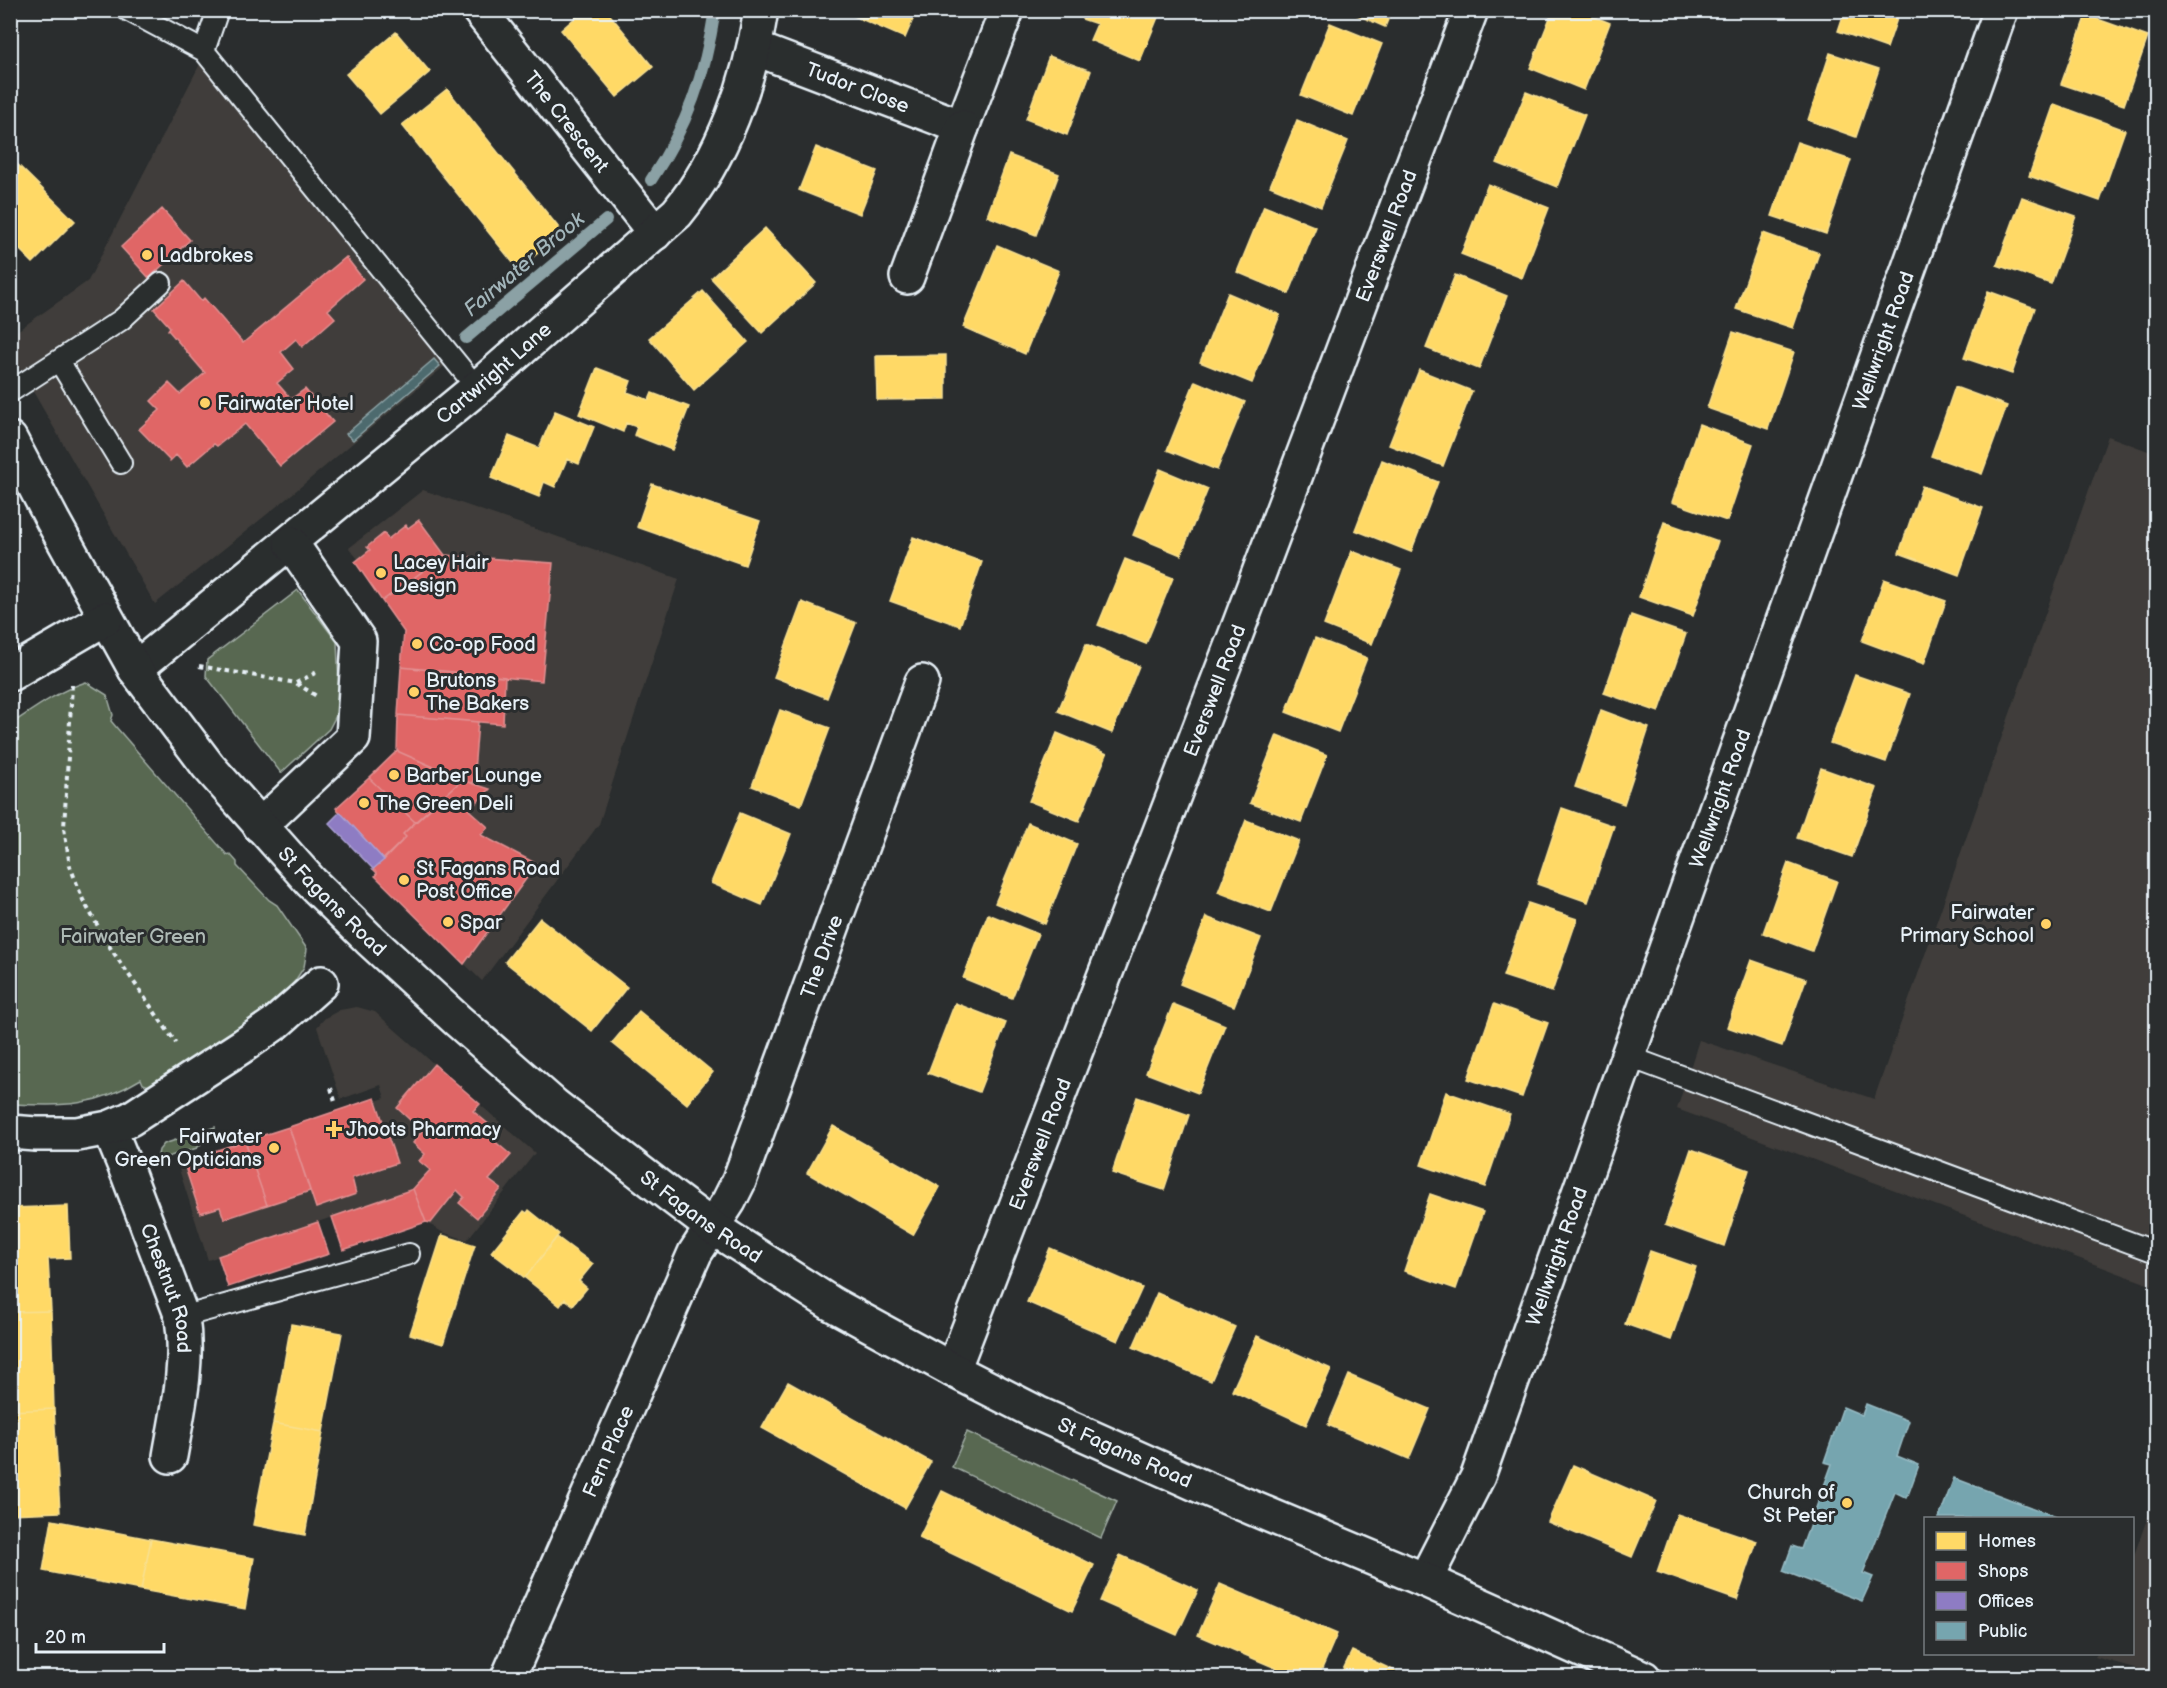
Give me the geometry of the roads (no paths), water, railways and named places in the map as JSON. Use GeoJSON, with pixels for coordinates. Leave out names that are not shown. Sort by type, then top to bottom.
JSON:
{"type":"FeatureCollection","features":[{"type":"Feature","properties":{"kind":"street","name":"The Crescent"},"geometry":{"type":"LineString","coordinates":[[479,10],[655,233]]}},
{"type":"Feature","properties":{"kind":"street","name":"Cartwright Lane"},"geometry":{"type":"LineString","coordinates":[[135,669],[477,388],[677,213],[696,190],[716,154],[736,105],[754,48],[761,10]]}},
{"type":"Feature","properties":{"kind":"street"},"geometry":{"type":"LineString","coordinates":[[907,277],[1006,10]]}},
{"type":"Feature","properties":{"kind":"street","name":"Everswell Road"},"geometry":{"type":"LineString","coordinates":[[953,1370],[1234,639],[1471,10]]}},
{"type":"Feature","properties":{"kind":"street","name":"Wellwright Road"},"geometry":{"type":"LineString","coordinates":[[1425,1580],[1478,1476],[2001,10]]}},
{"type":"Feature","properties":{"kind":"street","name":"Tudor Close"},"geometry":{"type":"LineString","coordinates":[[754,48],[962,127]]}},
{"type":"Feature","properties":{"kind":"street","name":"St Fagans Road"},"geometry":{"type":"LineString","coordinates":[[10,439],[135,669],[208,766],[260,826],[311,882],[457,1020],[554,1105],[712,1227],[832,1304],[1037,1413],[1207,1489],[1425,1580],[1644,1677]]}},
{"type":"Feature","properties":{"kind":"street"},"geometry":{"type":"LineString","coordinates":[[260,826],[353,738],[359,641],[291,543]]}},
{"type":"Feature","properties":{"kind":"street"},"geometry":{"type":"LineString","coordinates":[[10,674],[106,618]]}},
{"type":"Feature","properties":{"kind":"street","name":"The Drive"},"geometry":{"type":"LineString","coordinates":[[712,1227],[739,1181],[922,682]]}},
{"type":"Feature","properties":{"kind":"street"},"geometry":{"type":"LineString","coordinates":[[10,1131],[36,1134],[77,1134],[109,1128],[156,1103],[244,1045],[277,1022],[321,983]]}},
{"type":"Feature","properties":{"kind":"street","name":"Chestnut Road"},"geometry":{"type":"LineString","coordinates":[[109,1128],[182,1317],[185,1364],[170,1456]]}},
{"type":"Feature","properties":{"kind":"street","name":"Fern Place"},"geometry":{"type":"LineString","coordinates":[[508,1677],[695,1253],[712,1227]]}},
{"type":"Feature","properties":{"kind":"lane"},"geometry":{"type":"LineString","coordinates":[[127,10],[204,51],[477,388]]}},
{"type":"Feature","properties":{"kind":"lane"},"geometry":{"type":"LineString","coordinates":[[204,51],[218,10]]}},
{"type":"Feature","properties":{"kind":"lane"},"geometry":{"type":"LineString","coordinates":[[10,392],[122,320],[161,283]]}},
{"type":"Feature","properties":{"kind":"lane"},"geometry":{"type":"LineString","coordinates":[[59,361],[121,463]]}},
{"type":"Feature","properties":{"kind":"lane"},"geometry":{"type":"LineString","coordinates":[[1627,1056],[2157,1252]]}},
{"type":"Feature","properties":{"kind":"lane"},"geometry":{"type":"LineString","coordinates":[[182,1317],[409,1254]]}},
{"type":"Feature","properties":{"kind":"water"},"geometry":{"type":"Polygon","coordinates":[[[434,359],[440,366],[353,440],[346,434],[434,359]]]}},
{"type":"Feature","properties":{"kind":"waterway","name":"Fairwater Brook"},"geometry":{"type":"LineString","coordinates":[[651,180],[675,139],[693,99],[706,56],[715,10]]}},
{"type":"Feature","properties":{"kind":"waterway","name":"Fairwater Brook"},"geometry":{"type":"LineString","coordinates":[[466,338],[606,220]]}},
{"type":"Feature","properties":{"kind":"place","name":"Ladbrokes"},"geometry":{"type":"Point","coordinates":[147,255]}},
{"type":"Feature","properties":{"kind":"place","name":"Fairwater Hotel"},"geometry":{"type":"Point","coordinates":[205,403]}},
{"type":"Feature","properties":{"kind":"place","name":"Lacey Hair Design"},"geometry":{"type":"Point","coordinates":[381,573]}},
{"type":"Feature","properties":{"kind":"place","name":"Co-op Food"},"geometry":{"type":"Point","coordinates":[417,644]}},
{"type":"Feature","properties":{"kind":"place","name":"Brutons The Bakers"},"geometry":{"type":"Point","coordinates":[414,692]}},
{"type":"Feature","properties":{"kind":"place","name":"Barber Lounge"},"geometry":{"type":"Point","coordinates":[394,775]}},
{"type":"Feature","properties":{"kind":"place","name":"The Green Deli"},"geometry":{"type":"Point","coordinates":[364,803]}},
{"type":"Feature","properties":{"kind":"place","name":"St Fagans Road Post Office"},"geometry":{"type":"Point","coordinates":[404,880]}},
{"type":"Feature","properties":{"kind":"place","name":"Spar"},"geometry":{"type":"Point","coordinates":[448,922]}},
{"type":"Feature","properties":{"kind":"place","name":"Fairwater Primary School"},"geometry":{"type":"Point","coordinates":[2046,924]}},
{"type":"Feature","properties":{"kind":"place","name":"Jhoots Pharmacy"},"geometry":{"type":"Point","coordinates":[334,1129]}},
{"type":"Feature","properties":{"kind":"place","name":"Fairwater Green Opticians"},"geometry":{"type":"Point","coordinates":[274,1148]}},
{"type":"Feature","properties":{"kind":"place","name":"Church of St Peter"},"geometry":{"type":"Point","coordinates":[1847,1503]}},
{"type":"Feature","properties":{"kind":"park label","name":"Fairwater Green"},"geometry":{"type":"Point","coordinates":[133,936]}}]}
